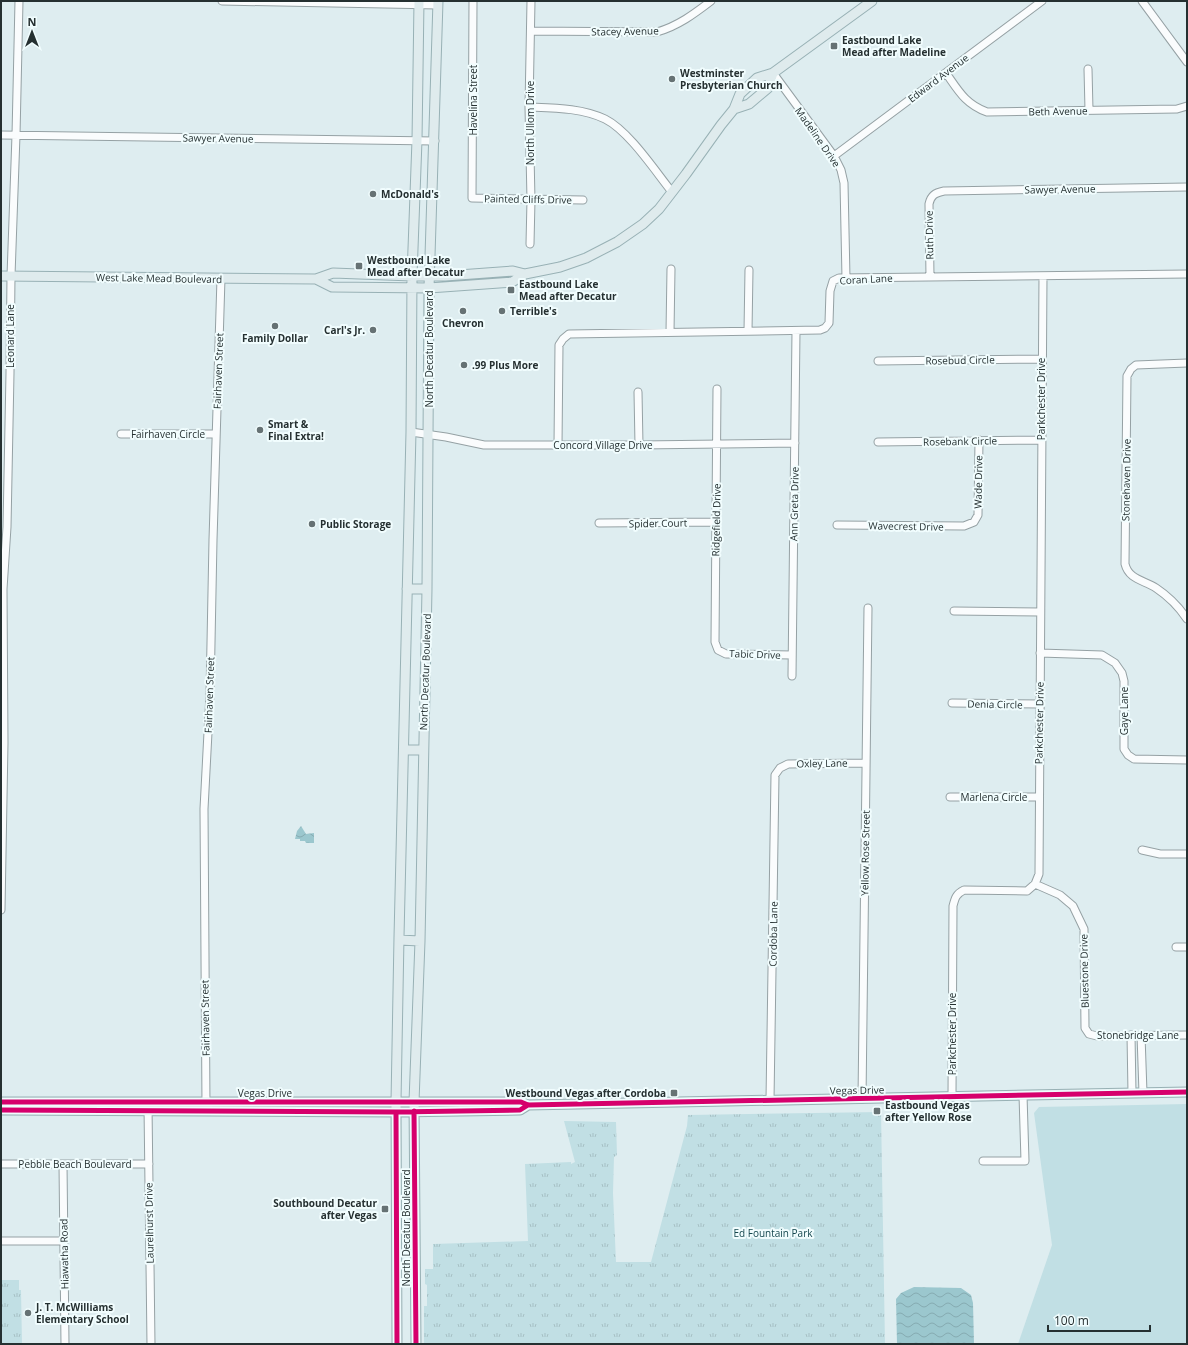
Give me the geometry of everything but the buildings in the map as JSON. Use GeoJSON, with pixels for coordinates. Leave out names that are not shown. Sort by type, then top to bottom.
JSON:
{"type":"FeatureCollection","features":[{"type":"Feature","properties":{"kind":"main road","name":"West Lake Mead Boulevard"},"geometry":{"type":"LineString","coordinates":[[316,279],[332,287],[429,288],[512,282],[525,274],[560,267],[586,258],[617,242],[643,224],[659,208],[734,109],[740,94],[757,78],[773,73],[872,1]]}},
{"type":"Feature","properties":{"kind":"main road","name":"North Decatur Boulevard"},"geometry":{"type":"LineString","coordinates":[[397,1344],[396,1102],[411,432],[412,276],[417,140],[419,3]]}},
{"type":"Feature","properties":{"kind":"main road","name":"North Decatur Boulevard"},"geometry":{"type":"LineString","coordinates":[[416,1344],[414,1107],[420,941],[427,589],[429,288],[435,141],[438,3]]}},
{"type":"Feature","properties":{"kind":"main road","name":"West Lake Mead Boulevard"},"geometry":{"type":"LineString","coordinates":[[734,109],[749,104],[768,88],[773,73]]}},
{"type":"Feature","properties":{"kind":"main road","name":"West Lake Mead Boulevard"},"geometry":{"type":"LineString","coordinates":[[1,276],[316,279],[334,274],[430,276],[512,271],[525,274]]}},
{"type":"Feature","properties":{"kind":"main road"},"geometry":{"type":"LineString","coordinates":[[407,589],[427,589]]}},
{"type":"Feature","properties":{"kind":"main road"},"geometry":{"type":"LineString","coordinates":[[404,750],[423,750]]}},
{"type":"Feature","properties":{"kind":"main road"},"geometry":{"type":"LineString","coordinates":[[399,940],[420,941]]}},
{"type":"Feature","properties":{"kind":"main road","name":"Vegas Drive"},"geometry":{"type":"LineString","coordinates":[[1,1102],[148,1106],[242,1106],[396,1112],[414,1107],[521,1102],[528,1105],[1187,1092]]}},
{"type":"Feature","properties":{"kind":"main road","name":"Vegas Drive"},"geometry":{"type":"LineString","coordinates":[[278,1107],[396,1102],[414,1107]]}},
{"type":"Feature","properties":{"kind":"main road","name":"Vegas Drive"},"geometry":{"type":"LineString","coordinates":[[1,1110],[148,1106]]}},
{"type":"Feature","properties":{"kind":"street","name":"Leonard Lane"},"geometry":{"type":"LineString","coordinates":[[1,910],[4,743],[2,624],[7,527],[5,432],[10,373],[11,276],[19,1]]}},
{"type":"Feature","properties":{"kind":"street"},"geometry":{"type":"LineString","coordinates":[[222,1],[438,3]]}},
{"type":"Feature","properties":{"kind":"street","name":"Havelina Street"},"geometry":{"type":"LineString","coordinates":[[472,198],[473,1]]}},
{"type":"Feature","properties":{"kind":"street","name":"North Ullom Drive"},"geometry":{"type":"LineString","coordinates":[[530,244],[531,200],[529,108],[532,1]]}},
{"type":"Feature","properties":{"kind":"street","name":"Stacey Avenue"},"geometry":{"type":"LineString","coordinates":[[531,31],[657,32],[667,30],[684,21],[711,1]]}},
{"type":"Feature","properties":{"kind":"street","name":"Edward Avenue"},"geometry":{"type":"LineString","coordinates":[[834,156],[1042,1]]}},
{"type":"Feature","properties":{"kind":"street"},"geometry":{"type":"LineString","coordinates":[[1142,1],[1187,62]]}},
{"type":"Feature","properties":{"kind":"street"},"geometry":{"type":"LineString","coordinates":[[1088,69],[1089,110]]}},
{"type":"Feature","properties":{"kind":"street","name":"Beth Avenue"},"geometry":{"type":"LineString","coordinates":[[946,72],[968,103],[987,112],[1177,109],[1187,106]]}},
{"type":"Feature","properties":{"kind":"street","name":"Madeline Drive"},"geometry":{"type":"LineString","coordinates":[[773,73],[834,156],[841,170],[844,183],[846,278]]}},
{"type":"Feature","properties":{"kind":"street"},"geometry":{"type":"LineString","coordinates":[[529,108],[577,111],[593,114],[606,120],[627,136],[672,192]]}},
{"type":"Feature","properties":{"kind":"street","name":"Sawyer Avenue"},"geometry":{"type":"LineString","coordinates":[[1,135],[435,141]]}},
{"type":"Feature","properties":{"kind":"street","name":"Sawyer Avenue"},"geometry":{"type":"LineString","coordinates":[[933,194],[944,191],[1187,187]]}},
{"type":"Feature","properties":{"kind":"street","name":"Ruth Drive"},"geometry":{"type":"LineString","coordinates":[[930,277],[929,204],[933,194]]}},
{"type":"Feature","properties":{"kind":"street","name":"Painted Cliffs Drive"},"geometry":{"type":"LineString","coordinates":[[472,198],[583,200]]}},
{"type":"Feature","properties":{"kind":"street"},"geometry":{"type":"LineString","coordinates":[[670,332],[671,269]]}},
{"type":"Feature","properties":{"kind":"street"},"geometry":{"type":"LineString","coordinates":[[748,331],[749,270]]}},
{"type":"Feature","properties":{"kind":"street","name":"Coran Lane"},"geometry":{"type":"LineString","coordinates":[[558,445],[559,345],[569,334],[820,330],[825,328],[829,323],[830,291],[833,281],[839,278],[1187,274]]}},
{"type":"Feature","properties":{"kind":"street","name":"Parkchester Drive"},"geometry":{"type":"LineString","coordinates":[[952,1097],[954,899],[964,890],[1027,891],[1034,884],[1039,874],[1038,797],[1043,276]]}},
{"type":"Feature","properties":{"kind":"street","name":"Fairhaven Street"},"geometry":{"type":"LineString","coordinates":[[206,1106],[204,809],[210,694],[221,278]]}},
{"type":"Feature","properties":{"kind":"street","name":"Ann Greta Drive"},"geometry":{"type":"LineString","coordinates":[[792,676],[796,331]]}},
{"type":"Feature","properties":{"kind":"street","name":"Rosebud Circle"},"geometry":{"type":"LineString","coordinates":[[878,361],[1042,359]]}},
{"type":"Feature","properties":{"kind":"street","name":"Stonehaven Drive"},"geometry":{"type":"LineString","coordinates":[[1187,363],[1136,365],[1131,369],[1127,376],[1125,564],[1126,571],[1132,576],[1155,587],[1165,594],[1182,611],[1187,619]]}},
{"type":"Feature","properties":{"kind":"street","name":"Ridgefield Drive"},"geometry":{"type":"LineString","coordinates":[[717,389],[715,642],[718,650]]}},
{"type":"Feature","properties":{"kind":"street"},"geometry":{"type":"LineString","coordinates":[[638,392],[639,445]]}},
{"type":"Feature","properties":{"kind":"street","name":"Concord Village Drive"},"geometry":{"type":"LineString","coordinates":[[411,432],[446,437],[484,445],[795,443]]}},
{"type":"Feature","properties":{"kind":"street","name":"Fairhaven Circle"},"geometry":{"type":"LineString","coordinates":[[121,434],[216,434]]}},
{"type":"Feature","properties":{"kind":"street","name":"Wade Drive"},"geometry":{"type":"LineString","coordinates":[[974,522],[978,515],[979,440]]}},
{"type":"Feature","properties":{"kind":"street","name":"Rosebank Circle"},"geometry":{"type":"LineString","coordinates":[[878,442],[1041,440]]}},
{"type":"Feature","properties":{"kind":"street","name":"Spider Court"},"geometry":{"type":"LineString","coordinates":[[599,523],[716,522]]}},
{"type":"Feature","properties":{"kind":"street","name":"Wavecrest Drive"},"geometry":{"type":"LineString","coordinates":[[837,525],[964,526],[974,522]]}},
{"type":"Feature","properties":{"kind":"street","name":"Yellow Rose Street"},"geometry":{"type":"LineString","coordinates":[[862,1098],[868,608]]}},
{"type":"Feature","properties":{"kind":"street"},"geometry":{"type":"LineString","coordinates":[[954,611],[1040,612]]}},
{"type":"Feature","properties":{"kind":"street","name":"Tabic Drive"},"geometry":{"type":"LineString","coordinates":[[718,650],[726,654],[792,655]]}},
{"type":"Feature","properties":{"kind":"street","name":"Gaye Lane"},"geometry":{"type":"LineString","coordinates":[[1040,653],[1102,655],[1115,663],[1122,673],[1124,681],[1124,749],[1128,755],[1134,759],[1187,760]]}},
{"type":"Feature","properties":{"kind":"street","name":"Denia Circle"},"geometry":{"type":"LineString","coordinates":[[952,703],[1039,704]]}},
{"type":"Feature","properties":{"kind":"street","name":"Oxley Lane"},"geometry":{"type":"LineString","coordinates":[[780,768],[788,764],[866,763]]}},
{"type":"Feature","properties":{"kind":"street","name":"Cordoba Lane"},"geometry":{"type":"LineString","coordinates":[[770,1100],[775,775],[780,768]]}},
{"type":"Feature","properties":{"kind":"street","name":"Marlena Circle"},"geometry":{"type":"LineString","coordinates":[[950,797],[1038,797]]}},
{"type":"Feature","properties":{"kind":"street"},"geometry":{"type":"LineString","coordinates":[[1142,850],[1160,854],[1187,854]]}},
{"type":"Feature","properties":{"kind":"street","name":"Bluestone Drive"},"geometry":{"type":"LineString","coordinates":[[1034,884],[1060,895],[1073,906],[1084,929],[1085,1028],[1089,1034]]}},
{"type":"Feature","properties":{"kind":"street"},"geometry":{"type":"LineString","coordinates":[[1176,947],[1187,947]]}},
{"type":"Feature","properties":{"kind":"street","name":"Stonebridge Lane"},"geometry":{"type":"LineString","coordinates":[[1089,1034],[1097,1036],[1187,1035]]}},
{"type":"Feature","properties":{"kind":"street"},"geometry":{"type":"LineString","coordinates":[[1131,1035],[1132,1093]]}},
{"type":"Feature","properties":{"kind":"street"},"geometry":{"type":"LineString","coordinates":[[1141,1035],[1142,1093]]}},
{"type":"Feature","properties":{"kind":"street"},"geometry":{"type":"LineString","coordinates":[[983,1161],[1025,1161],[1023,1095]]}},
{"type":"Feature","properties":{"kind":"street","name":"Laurelhurst Drive"},"geometry":{"type":"LineString","coordinates":[[148,1106],[151,1344]]}},
{"type":"Feature","properties":{"kind":"street","name":"Pebble Beach Boulevard"},"geometry":{"type":"LineString","coordinates":[[1,1164],[149,1164]]}},
{"type":"Feature","properties":{"kind":"street","name":"Hiawatha Road"},"geometry":{"type":"LineString","coordinates":[[63,1164],[65,1344]]}},
{"type":"Feature","properties":{"kind":"street"},"geometry":{"type":"LineString","coordinates":[[1,1241],[64,1241]]}},
{"type":"Feature","properties":{"kind":"green space"},"geometry":{"type":"Polygon","coordinates":[[[1187,1104],[1187,1344],[1018,1344],[1052,1245],[1034,1113],[1039,1107],[1187,1104]]]}},
{"type":"Feature","properties":{"kind":"green space","name":"Ed Fountain Park"},"geometry":{"type":"Polygon","coordinates":[[[881,1112],[885,1344],[424,1344],[424,1306],[427,1306],[425,1269],[433,1269],[433,1244],[528,1241],[525,1164],[571,1162],[571,1164],[575,1162],[564,1121],[616,1122],[617,1155],[614,1157],[613,1193],[616,1262],[651,1262],[687,1126],[688,1115],[881,1112]]]}},
{"type":"Feature","properties":{"kind":"green space"},"geometry":{"type":"Polygon","coordinates":[[[1,1280],[19,1280],[19,1290],[21,1290],[22,1344],[1,1344],[1,1280]]]}},
{"type":"Feature","properties":{"kind":"water"},"geometry":{"type":"Polygon","coordinates":[[[301,826],[306,834],[314,833],[314,843],[306,843],[305,841],[300,841],[300,839],[295,839],[297,831],[301,826]]]}},
{"type":"Feature","properties":{"kind":"water"},"geometry":{"type":"Polygon","coordinates":[[[914,1287],[961,1288],[971,1295],[973,1303],[974,1344],[897,1344],[896,1299],[901,1293],[914,1287]]]}},
{"type":"Feature","properties":{"kind":"cycle path"},"geometry":{"type":"LineString","coordinates":[[1,1102],[521,1102],[528,1105],[1187,1092]]}},
{"type":"Feature","properties":{"kind":"cycle path"},"geometry":{"type":"LineString","coordinates":[[1,1110],[396,1112],[520,1110],[528,1105]]}},
{"type":"Feature","properties":{"kind":"cycle path"},"geometry":{"type":"LineString","coordinates":[[414,1111],[416,1344]]}},
{"type":"Feature","properties":{"kind":"cycle path"},"geometry":{"type":"LineString","coordinates":[[396,1112],[397,1344]]}},
{"type":"Feature","properties":{"kind":"place","name":"Eastbound Lake Mead after Madeline"},"geometry":{"type":"Point","coordinates":[834,46]}},
{"type":"Feature","properties":{"kind":"place","name":"Westminster Presbyterian Church"},"geometry":{"type":"Point","coordinates":[672,79]}},
{"type":"Feature","properties":{"kind":"place","name":"McDonald's"},"geometry":{"type":"Point","coordinates":[373,194]}},
{"type":"Feature","properties":{"kind":"place","name":"Westbound Lake Mead after Decatur"},"geometry":{"type":"Point","coordinates":[359,266]}},
{"type":"Feature","properties":{"kind":"place","name":"Eastbound Lake Mead after Decatur"},"geometry":{"type":"Point","coordinates":[511,290]}},
{"type":"Feature","properties":{"kind":"place","name":"Chevron"},"geometry":{"type":"Point","coordinates":[463,311]}},
{"type":"Feature","properties":{"kind":"place","name":"Terrible's"},"geometry":{"type":"Point","coordinates":[502,311]}},
{"type":"Feature","properties":{"kind":"place","name":"Family Dollar"},"geometry":{"type":"Point","coordinates":[275,326]}},
{"type":"Feature","properties":{"kind":"place","name":"Carl's Jr."},"geometry":{"type":"Point","coordinates":[373,330]}},
{"type":"Feature","properties":{"kind":"place","name":".99 Plus More"},"geometry":{"type":"Point","coordinates":[464,365]}},
{"type":"Feature","properties":{"kind":"place","name":"Smart & Final Extra!"},"geometry":{"type":"Point","coordinates":[260,430]}},
{"type":"Feature","properties":{"kind":"place","name":"Public Storage"},"geometry":{"type":"Point","coordinates":[312,524]}},
{"type":"Feature","properties":{"kind":"place","name":"Westbound Vegas after Cordoba"},"geometry":{"type":"Point","coordinates":[674,1093]}},
{"type":"Feature","properties":{"kind":"place","name":"Eastbound Vegas after Yellow Rose"},"geometry":{"type":"Point","coordinates":[877,1111]}},
{"type":"Feature","properties":{"kind":"place","name":"Southbound Decatur after Vegas"},"geometry":{"type":"Point","coordinates":[385,1209]}},
{"type":"Feature","properties":{"kind":"place","name":"J. T. McWilliams Elementary School"},"geometry":{"type":"Point","coordinates":[28,1313]}}]}
